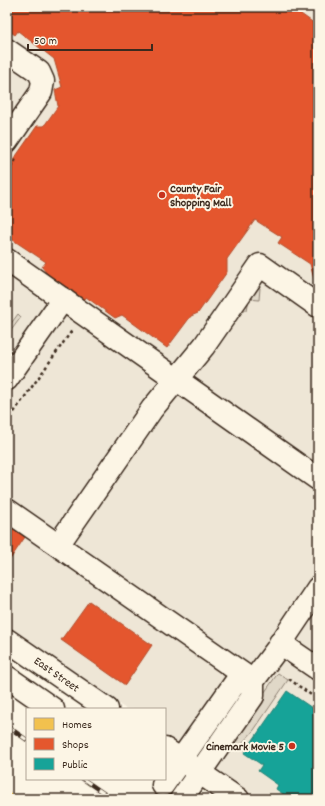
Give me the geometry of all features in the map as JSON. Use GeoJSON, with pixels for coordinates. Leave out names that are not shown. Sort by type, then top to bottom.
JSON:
{"type":"FeatureCollection","features":[{"type":"Feature","properties":{"kind":"street"},"geometry":{"type":"LineString","coordinates":[[7,50],[39,72],[43,81],[41,92],[7,141]]}},
{"type":"Feature","properties":{"kind":"street"},"geometry":{"type":"LineString","coordinates":[[7,260],[318,479]]}},
{"type":"Feature","properties":{"kind":"street"},"geometry":{"type":"LineString","coordinates":[[58,545],[152,410],[204,346],[260,265],[318,306]]}},
{"type":"Feature","properties":{"kind":"street"},"geometry":{"type":"LineString","coordinates":[[7,379],[63,299]]}},
{"type":"Feature","properties":{"kind":"street"},"geometry":{"type":"LineString","coordinates":[[7,510],[253,681]]}},
{"type":"Feature","properties":{"kind":"street"},"geometry":{"type":"LineString","coordinates":[[159,782],[183,798],[254,696],[253,681],[318,588]]}},
{"type":"Feature","properties":{"kind":"street","name":"East Street"},"geometry":{"type":"LineString","coordinates":[[7,640],[106,708]]}},
{"type":"Feature","properties":{"kind":"street"},"geometry":{"type":"LineString","coordinates":[[280,643],[318,669]]}},
{"type":"Feature","properties":{"kind":"street"},"geometry":{"type":"LineString","coordinates":[[7,677],[52,708]]}},
{"type":"Feature","properties":{"kind":"street"},"geometry":{"type":"LineString","coordinates":[[166,768],[173,754],[235,683],[253,681]]}},
{"type":"Feature","properties":{"kind":"street"},"geometry":{"type":"LineString","coordinates":[[173,754],[238,799]]}},
{"type":"Feature","properties":{"kind":"path"},"geometry":{"type":"LineString","coordinates":[[7,422],[84,314]]}},
{"type":"Feature","properties":{"kind":"path"},"geometry":{"type":"LineString","coordinates":[[289,679],[318,700]]}},
{"type":"Feature","properties":{"kind":"shaded area"},"geometry":{"type":"Polygon","coordinates":[[[7,7],[318,7],[318,799],[256,799],[166,737],[166,708],[125,708],[7,627],[7,7]]]}},
{"type":"Feature","properties":{"kind":"shaded area"},"geometry":{"type":"Polygon","coordinates":[[[257,286],[260,288],[259,300],[249,299],[247,310],[244,310],[242,308],[257,286]]]}},
{"type":"Feature","properties":{"kind":"shaded area"},"geometry":{"type":"Polygon","coordinates":[[[18,314],[21,317],[7,336],[7,329],[18,314]]]}},
{"type":"Feature","properties":{"kind":"shaded area"},"geometry":{"type":"Polygon","coordinates":[[[278,673],[288,680],[254,730],[238,748],[225,753],[227,747],[278,673]]]}},
{"type":"Feature","properties":{"kind":"building: Homes"},"geometry":{"type":"Polygon","coordinates":[[[7,791],[18,799],[7,799],[7,791]]]}},
{"type":"Feature","properties":{"kind":"building: Shops","name":"County Fair Shopping Mall"},"geometry":{"type":"Polygon","coordinates":[[[7,7],[291,7],[318,26],[318,281],[314,279],[310,264],[278,243],[282,237],[255,220],[227,259],[227,272],[198,313],[191,316],[167,348],[122,315],[115,318],[86,297],[84,301],[50,277],[42,267],[46,262],[7,236],[7,169],[37,126],[44,126],[58,106],[55,90],[62,87],[54,59],[18,31],[15,35],[8,30],[7,32],[7,7]]]}},
{"type":"Feature","properties":{"kind":"building: Shops"},"geometry":{"type":"Polygon","coordinates":[[[7,524],[25,537],[7,564],[7,524]]]}},
{"type":"Feature","properties":{"kind":"building: Shops"},"geometry":{"type":"Polygon","coordinates":[[[89,601],[152,645],[125,685],[61,640],[89,601]]]}},
{"type":"Feature","properties":{"kind":"building: Public"},"geometry":{"type":"Polygon","coordinates":[[[287,691],[318,712],[318,799],[312,799],[307,796],[306,799],[290,799],[276,789],[278,785],[258,771],[262,765],[244,753],[287,691]]]}},
{"type":"Feature","properties":{"kind":"railway"},"geometry":{"type":"LineString","coordinates":[[7,726],[26,739]]}},
{"type":"Feature","properties":{"kind":"railway"},"geometry":{"type":"LineString","coordinates":[[84,780],[112,799]]}},
{"type":"Feature","properties":{"kind":"place","name":"County Fair Shopping Mall"},"geometry":{"type":"Point","coordinates":[162,195]}},
{"type":"Feature","properties":{"kind":"place","name":"Cinemark Movie 5"},"geometry":{"type":"Point","coordinates":[292,746]}}]}
